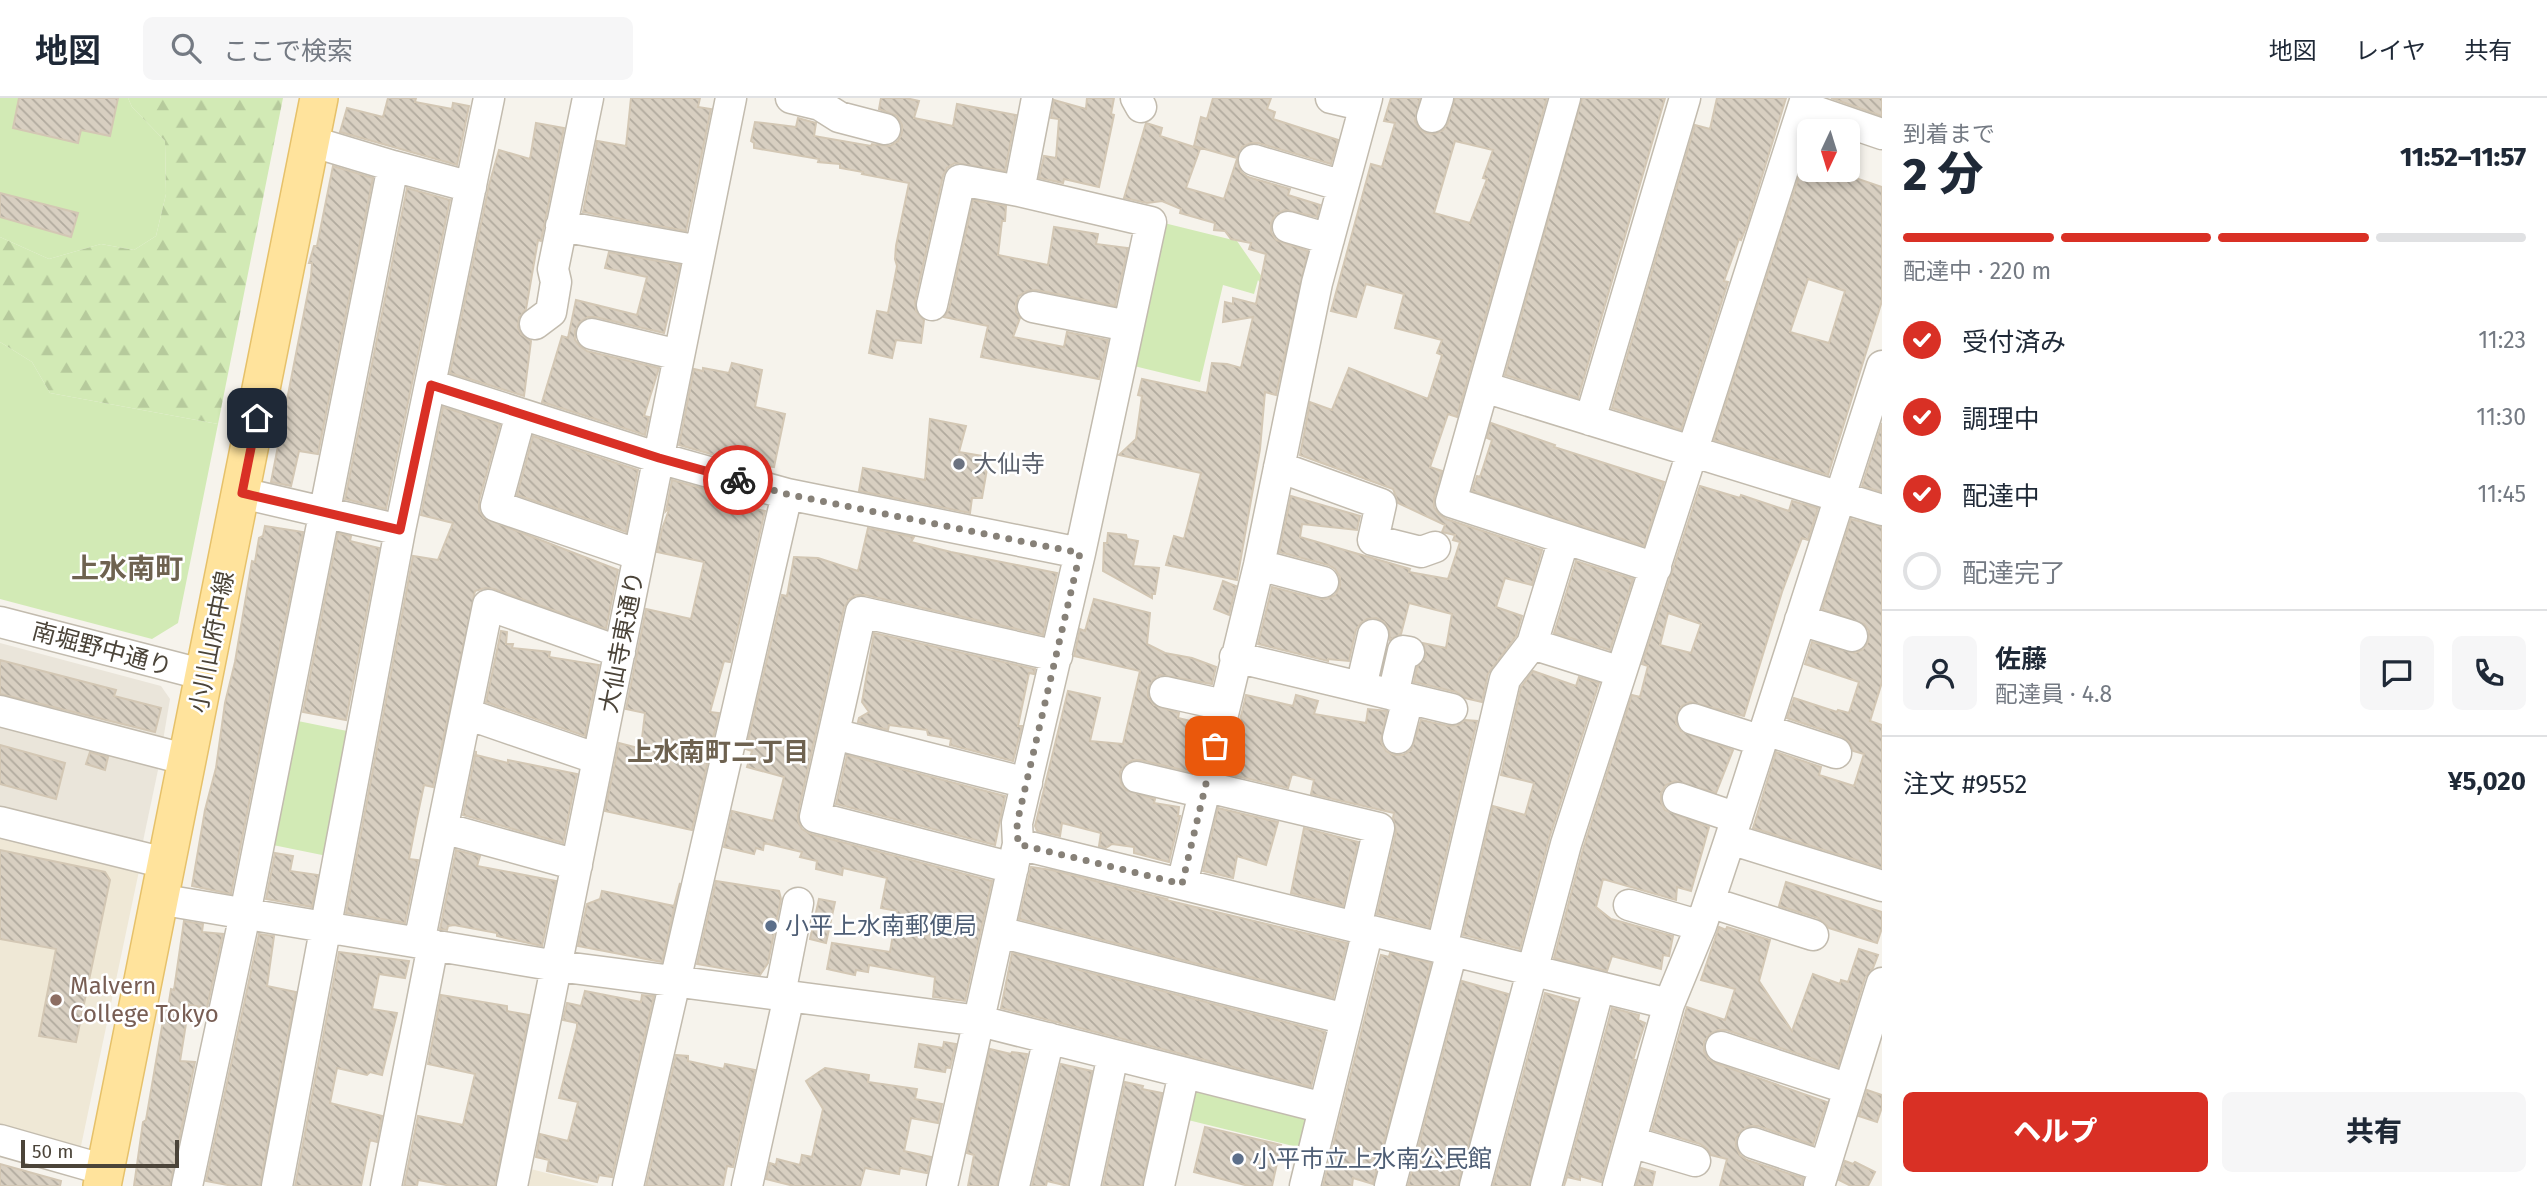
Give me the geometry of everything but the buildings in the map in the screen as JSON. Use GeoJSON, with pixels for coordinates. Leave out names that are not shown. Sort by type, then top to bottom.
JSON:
{"type":"FeatureCollection","features":[{"type":"Feature","properties":{"kind":"main road","name":"小川山府中線"},"geometry":{"type":"LineString","coordinates":[[104,1178],[319,98]]}},
{"type":"Feature","properties":{"kind":"street"},"geometry":{"type":"LineString","coordinates":[[277,1186],[400,530],[489,98]]}},
{"type":"Feature","properties":{"kind":"street"},"geometry":{"type":"LineString","coordinates":[[535,324],[551,312],[556,282],[553,269],[588,98]]}},
{"type":"Feature","properties":{"kind":"street","name":"大仙寺東通り"},"geometry":{"type":"LineString","coordinates":[[512,1186],[731,98]]}},
{"type":"Feature","properties":{"kind":"street"},"geometry":{"type":"LineString","coordinates":[[791,98],[821,101],[839,117],[885,129]]}},
{"type":"Feature","properties":{"kind":"street"},"geometry":{"type":"LineString","coordinates":[[1182,884],[1259,565],[1298,368],[1366,102],[1331,98]]}},
{"type":"Feature","properties":{"kind":"street"},"geometry":{"type":"LineString","coordinates":[[1565,98],[1451,502],[1656,568]]}},
{"type":"Feature","properties":{"kind":"street"},"geometry":{"type":"LineString","coordinates":[[1590,420],[1685,98]]}},
{"type":"Feature","properties":{"kind":"street"},"geometry":{"type":"LineString","coordinates":[[1019,191],[1030,100]]}},
{"type":"Feature","properties":{"kind":"street"},"geometry":{"type":"LineString","coordinates":[[1475,1186],[1566,844],[1805,102],[1882,134]]}},
{"type":"Feature","properties":{"kind":"street"},"geometry":{"type":"LineString","coordinates":[[310,141],[471,187]]}},
{"type":"Feature","properties":{"kind":"street"},"geometry":{"type":"LineString","coordinates":[[1254,160],[1343,186]]}},
{"type":"Feature","properties":{"kind":"street"},"geometry":{"type":"LineString","coordinates":[[187,1186],[245,914],[393,166]]}},
{"type":"Feature","properties":{"kind":"street"},"geometry":{"type":"LineString","coordinates":[[932,305],[960,180],[1151,222],[1080,553],[1017,823],[1015,856],[942,1186]]}},
{"type":"Feature","properties":{"kind":"street"},"geometry":{"type":"LineString","coordinates":[[561,226],[700,251]]}},
{"type":"Feature","properties":{"kind":"street"},"geometry":{"type":"LineString","coordinates":[[1287,227],[1329,239]]}},
{"type":"Feature","properties":{"kind":"street"},"geometry":{"type":"LineString","coordinates":[[1033,307],[1128,326]]}},
{"type":"Feature","properties":{"kind":"street"},"geometry":{"type":"LineString","coordinates":[[592,334],[679,355]]}},
{"type":"Feature","properties":{"kind":"street"},"geometry":{"type":"LineString","coordinates":[[1618,1186],[1669,1004],[1705,914],[1734,828],[1882,366]]}},
{"type":"Feature","properties":{"kind":"street"},"geometry":{"type":"LineString","coordinates":[[431,385],[659,458],[786,494],[1080,553]]}},
{"type":"Feature","properties":{"kind":"street"},"geometry":{"type":"LineString","coordinates":[[1484,387],[1882,510]]}},
{"type":"Feature","properties":{"kind":"street"},"geometry":{"type":"LineString","coordinates":[[521,414],[496,506],[639,555]]}},
{"type":"Feature","properties":{"kind":"street"},"geometry":{"type":"LineString","coordinates":[[1279,467],[1381,504],[1373,540],[1421,552],[1435,547]]}},
{"type":"Feature","properties":{"kind":"street"},"geometry":{"type":"LineString","coordinates":[[242,493],[400,530]]}},
{"type":"Feature","properties":{"kind":"street"},"geometry":{"type":"LineString","coordinates":[[628,1186],[786,494]]}},
{"type":"Feature","properties":{"kind":"street"},"geometry":{"type":"LineString","coordinates":[[1390,1186],[1447,949],[1505,679],[1532,644],[1564,538]]}},
{"type":"Feature","properties":{"kind":"street"},"geometry":{"type":"LineString","coordinates":[[1259,565],[1323,582]]}},
{"type":"Feature","properties":{"kind":"street"},"geometry":{"type":"LineString","coordinates":[[386,1186],[443,828],[488,605],[620,652]]}},
{"type":"Feature","properties":{"kind":"street"},"geometry":{"type":"LineString","coordinates":[[1057,656],[861,612],[814,817],[1015,856],[1182,884],[1669,1004]]}},
{"type":"Feature","properties":{"kind":"street"},"geometry":{"type":"LineString","coordinates":[[1800,620],[1852,636]]}},
{"type":"Feature","properties":{"kind":"street","name":"南堀野中通り"},"geometry":{"type":"LineString","coordinates":[[0,622],[205,675]]}},
{"type":"Feature","properties":{"kind":"street"},"geometry":{"type":"LineString","coordinates":[[1361,687],[1373,635]]}},
{"type":"Feature","properties":{"kind":"street"},"geometry":{"type":"LineString","coordinates":[[1532,644],[1621,672]]}},
{"type":"Feature","properties":{"kind":"street"},"geometry":{"type":"LineString","coordinates":[[1398,738],[1403,651],[1409,652]]}},
{"type":"Feature","properties":{"kind":"street"},"geometry":{"type":"LineString","coordinates":[[1235,657],[1452,709]]}},
{"type":"Feature","properties":{"kind":"street"},"geometry":{"type":"LineString","coordinates":[[1165,692],[1224,705]]}},
{"type":"Feature","properties":{"kind":"street"},"geometry":{"type":"LineString","coordinates":[[0,711],[188,760]]}},
{"type":"Feature","properties":{"kind":"street"},"geometry":{"type":"LineString","coordinates":[[467,714],[598,759]]}},
{"type":"Feature","properties":{"kind":"street"},"geometry":{"type":"LineString","coordinates":[[1693,719],[1836,753]]}},
{"type":"Feature","properties":{"kind":"street"},"geometry":{"type":"LineString","coordinates":[[834,734],[1027,783]]}},
{"type":"Feature","properties":{"kind":"street"},"geometry":{"type":"LineString","coordinates":[[1137,777],[1379,828],[1346,1019],[1305,1186]]}},
{"type":"Feature","properties":{"kind":"street"},"geometry":{"type":"LineString","coordinates":[[1678,798],[1734,828],[1882,886]]}},
{"type":"Feature","properties":{"kind":"street"},"geometry":{"type":"LineString","coordinates":[[0,822],[165,863]]}},
{"type":"Feature","properties":{"kind":"street"},"geometry":{"type":"LineString","coordinates":[[443,828],[577,865]]}},
{"type":"Feature","properties":{"kind":"street"},"geometry":{"type":"LineString","coordinates":[[158,899],[557,966],[980,1021],[1324,1108]]}},
{"type":"Feature","properties":{"kind":"street"},"geometry":{"type":"LineString","coordinates":[[747,1186],[785,995],[798,903]]}},
{"type":"Feature","properties":{"kind":"street"},"geometry":{"type":"LineString","coordinates":[[1629,905],[1705,914],[1813,935]]}},
{"type":"Feature","properties":{"kind":"street"},"geometry":{"type":"LineString","coordinates":[[999,932],[1346,1019]]}},
{"type":"Feature","properties":{"kind":"street"},"geometry":{"type":"LineString","coordinates":[[1753,1143],[1822,1176],[1882,983]]}},
{"type":"Feature","properties":{"kind":"street"},"geometry":{"type":"LineString","coordinates":[[1546,1186],[1599,987]]}},
{"type":"Feature","properties":{"kind":"street"},"geometry":{"type":"LineString","coordinates":[[1014,1186],[1049,1038]]}},
{"type":"Feature","properties":{"kind":"street"},"geometry":{"type":"LineString","coordinates":[[1721,1047],[1849,1089]]}},
{"type":"Feature","properties":{"kind":"street"},"geometry":{"type":"LineString","coordinates":[[1085,1186],[1114,1055]]}},
{"type":"Feature","properties":{"kind":"street"},"geometry":{"type":"LineString","coordinates":[[1159,1186],[1184,1073]]}},
{"type":"Feature","properties":{"kind":"street"},"geometry":{"type":"LineString","coordinates":[[0,1140],[104,1178]]}},
{"type":"Feature","properties":{"kind":"street"},"geometry":{"type":"LineString","coordinates":[[1631,1142],[1695,1161]]}},
{"type":"Feature","properties":{"kind":"shaded area"},"geometry":{"type":"Polygon","coordinates":[[[0,643],[161,686],[170,699],[142,846],[0,810],[0,643]]]}},
{"type":"Feature","properties":{"kind":"shaded area","name":"Malvern College Tokyo"},"geometry":{"type":"Polygon","coordinates":[[[0,834],[139,871],[81,1146],[73,1151],[0,1130],[0,834]]]}},
{"type":"Feature","properties":{"kind":"shaded area"},"geometry":{"type":"Polygon","coordinates":[[[523,1167],[597,1186],[519,1186],[523,1167]]]}},
{"type":"Feature","properties":{"kind":"green space"},"geometry":{"type":"Polygon","coordinates":[[[0,98],[128,98],[132,107],[165,141],[166,194],[156,236],[134,250],[101,244],[49,259],[0,237],[0,98]]]}},
{"type":"Feature","properties":{"kind":"green space"},"geometry":{"type":"Polygon","coordinates":[[[128,98],[283,98],[218,424],[50,393],[32,362],[0,342],[0,237],[49,259],[101,244],[134,250],[156,236],[166,194],[165,141],[132,107],[128,98]]]}},
{"type":"Feature","properties":{"kind":"green space"},"geometry":{"type":"Polygon","coordinates":[[[1160,222],[1237,241],[1298,329],[1297,335],[1258,280],[1254,294],[1223,285],[1200,382],[1134,366],[1160,222]]]}},
{"type":"Feature","properties":{"kind":"green space"},"geometry":{"type":"Polygon","coordinates":[[[0,342],[32,362],[50,393],[218,424],[178,623],[152,639],[0,599],[0,342]]]}},
{"type":"Feature","properties":{"kind":"green space"},"geometry":{"type":"Polygon","coordinates":[[[293,720],[352,732],[327,856],[268,844],[293,720]]]}},
{"type":"Feature","properties":{"kind":"green space"},"geometry":{"type":"Polygon","coordinates":[[[1203,1087],[1308,1113],[1305,1149],[1188,1120],[1194,1094],[1203,1087]]]}},
{"type":"Feature","properties":{"kind":"way so far"},"geometry":{"type":"LineString","coordinates":[[738,480],[786,494],[1080,553],[1017,823],[1018,844],[1182,884],[1215,746]]}},
{"type":"Feature","properties":{"kind":"place","name":"大仙寺"},"geometry":{"type":"Point","coordinates":[959,464]}},
{"type":"Feature","properties":{"kind":"place","name":"小平上水南郵便局"},"geometry":{"type":"Point","coordinates":[771,926]}},
{"type":"Feature","properties":{"kind":"place","name":"Malvern College Tokyo"},"geometry":{"type":"Point","coordinates":[56,1000]}},
{"type":"Feature","properties":{"kind":"place","name":"小平市立上水南公民館"},"geometry":{"type":"Point","coordinates":[1238,1159]}},
{"type":"Feature","properties":{"kind":"district","name":"上水南町"},"geometry":{"type":"Point","coordinates":[127,568]}},
{"type":"Feature","properties":{"kind":"district","name":"上水南町二丁目"},"geometry":{"type":"Point","coordinates":[718,752]}},
{"type":"Feature","properties":{"kind":"route"},"geometry":{"type":"LineString","coordinates":[[257,418],[242,493],[400,530],[431,385],[659,458],[738,480]]}}]}
